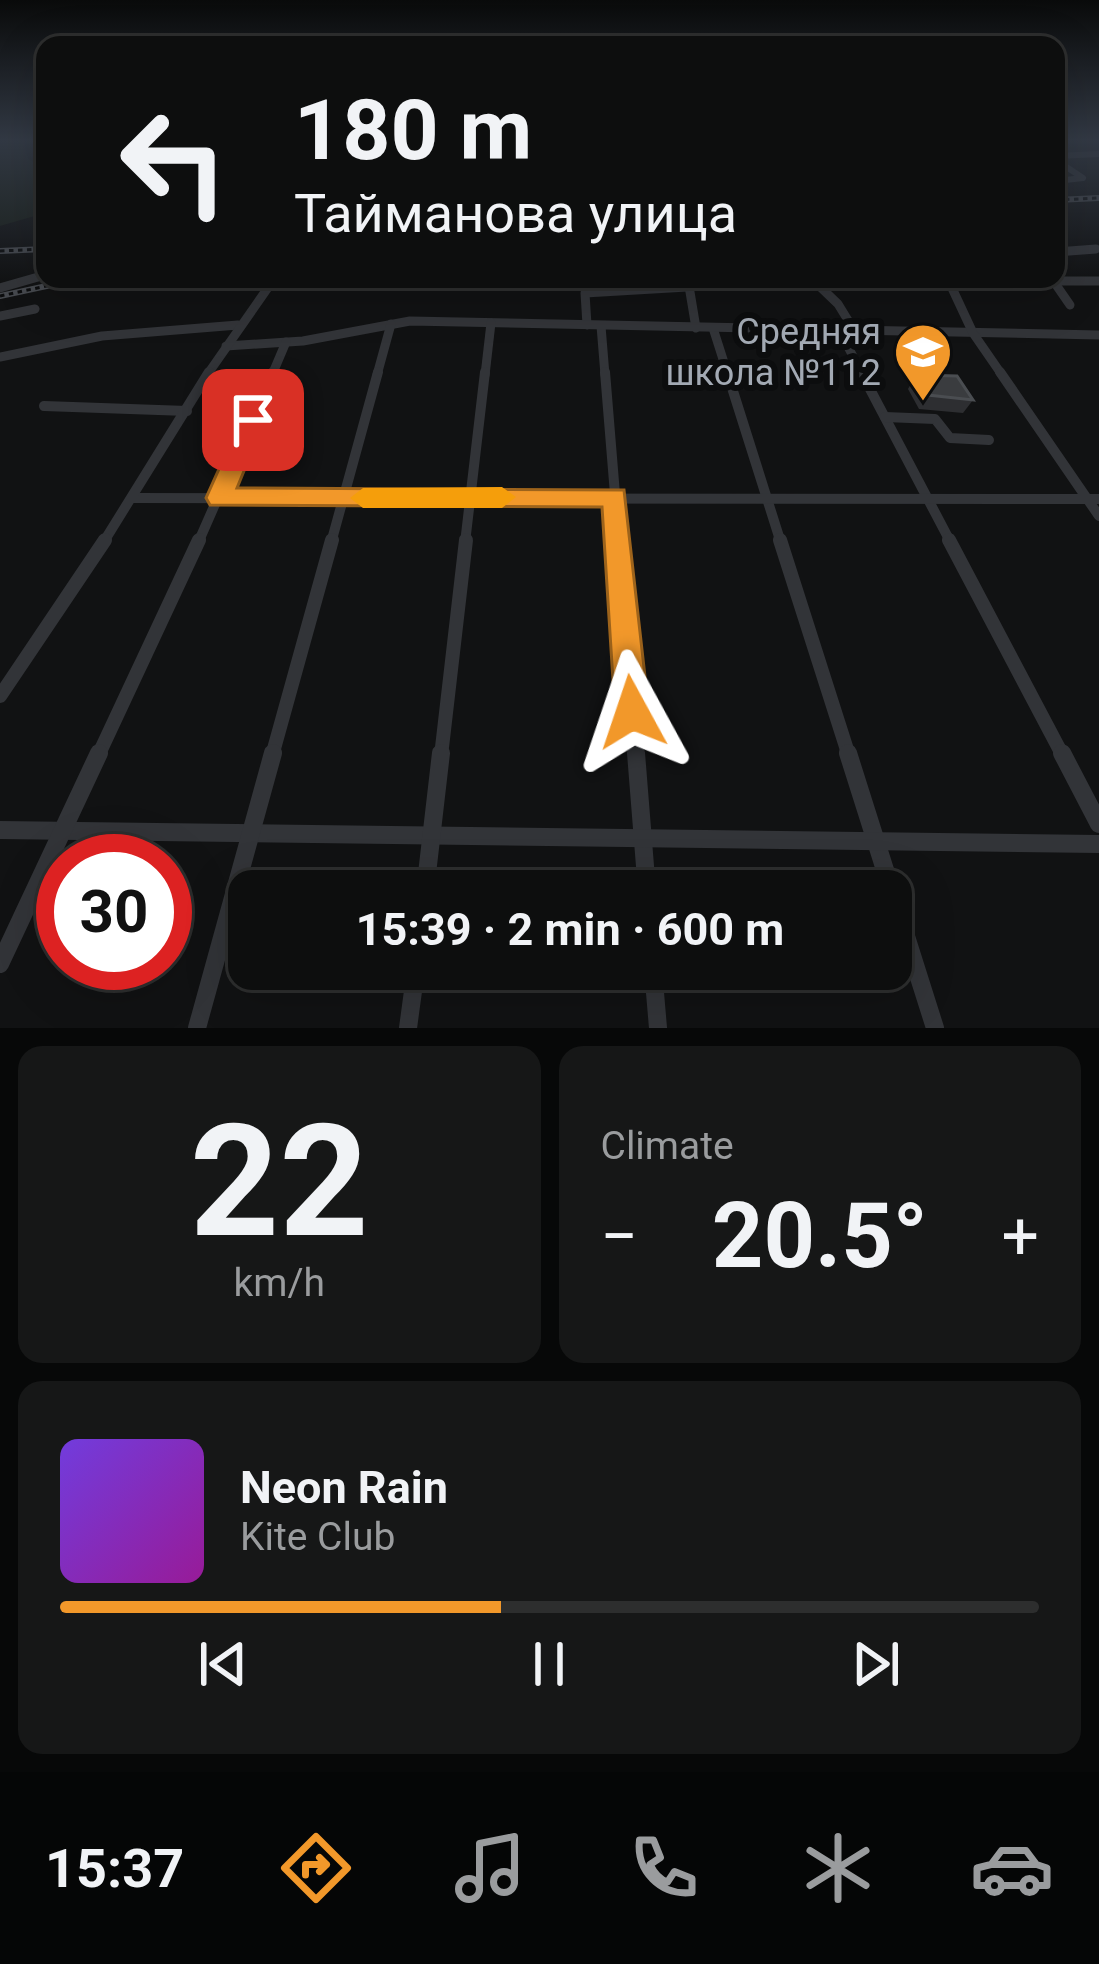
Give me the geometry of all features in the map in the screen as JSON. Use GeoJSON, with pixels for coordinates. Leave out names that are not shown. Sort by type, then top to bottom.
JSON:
{"type":"FeatureCollection","features":[{"type":"Feature","properties":{"kind":"street"},"geometry":{"type":"LineString","coordinates":[[1065,251],[1096,249]]}},
{"type":"Feature","properties":{"kind":"street"},"geometry":{"type":"LineString","coordinates":[[0,288],[36,278]]}},
{"type":"Feature","properties":{"kind":"street"},"geometry":{"type":"LineString","coordinates":[[1065,280],[1099,281]]}},
{"type":"Feature","properties":{"kind":"street"},"geometry":{"type":"LineString","coordinates":[[0,696],[133,499],[238,325],[267,288]]}},
{"type":"Feature","properties":{"kind":"street"},"geometry":{"type":"LineString","coordinates":[[636,288],[585,293],[594,326],[615,497],[645,870]]}},
{"type":"Feature","properties":{"kind":"street"},"geometry":{"type":"LineString","coordinates":[[689,288],[768,497],[935,1028]]}},
{"type":"Feature","properties":{"kind":"street"},"geometry":{"type":"LineString","coordinates":[[821,288],[838,304],[885,417],[1099,824]]}},
{"type":"Feature","properties":{"kind":"street"},"geometry":{"type":"LineString","coordinates":[[954,288],[973,333],[1093,499],[1099,515]]}},
{"type":"Feature","properties":{"kind":"street"},"geometry":{"type":"LineString","coordinates":[[1059,288],[1070,305]]}},
{"type":"Feature","properties":{"kind":"street"},"geometry":{"type":"LineString","coordinates":[[0,316],[35,309]]}},
{"type":"Feature","properties":{"kind":"street"},"geometry":{"type":"LineString","coordinates":[[226,346],[286,342],[391,324],[491,323],[1094,334],[1099,346]]}},
{"type":"Feature","properties":{"kind":"street"},"geometry":{"type":"LineString","coordinates":[[428,870],[491,323]]}},
{"type":"Feature","properties":{"kind":"street"},"geometry":{"type":"LineString","coordinates":[[196,1028],[391,324]]}},
{"type":"Feature","properties":{"kind":"street"},"geometry":{"type":"LineString","coordinates":[[0,357],[102,336],[238,325]]}},
{"type":"Feature","properties":{"kind":"street"},"geometry":{"type":"LineString","coordinates":[[0,964],[219,498],[286,342]]}},
{"type":"Feature","properties":{"kind":"street"},"geometry":{"type":"LineString","coordinates":[[44,406],[187,411]]}},
{"type":"Feature","properties":{"kind":"street"},"geometry":{"type":"LineString","coordinates":[[885,417],[935,418],[950,438],[989,440]]}},
{"type":"Feature","properties":{"kind":"street"},"geometry":{"type":"LineString","coordinates":[[133,499],[1093,499]]}},
{"type":"Feature","properties":{"kind":"street"},"geometry":{"type":"LineString","coordinates":[[0,830],[1099,844]]}},
{"type":"Feature","properties":{"kind":"street"},"geometry":{"type":"LineString","coordinates":[[408,1028],[413,990]]}},
{"type":"Feature","properties":{"kind":"street"},"geometry":{"type":"LineString","coordinates":[[655,990],[658,1028]]}},
{"type":"Feature","properties":{"kind":"shaded area"},"geometry":{"type":"Polygon","coordinates":[[[0,189],[36,189],[36,216],[0,226],[0,189]]]}},
{"type":"Feature","properties":{"kind":"building"},"geometry":{"type":"Polygon","coordinates":[[[916,375],[957,376],[973,400],[928,395],[916,375]]]}},
{"type":"Feature","properties":{"kind":"railway"},"geometry":{"type":"LineString","coordinates":[[1065,200],[1099,198]]}},
{"type":"Feature","properties":{"kind":"railway"},"geometry":{"type":"LineString","coordinates":[[0,251],[36,249]]}},
{"type":"Feature","properties":{"kind":"railway"},"geometry":{"type":"LineString","coordinates":[[0,296],[37,288]]}},
{"type":"Feature","properties":{"kind":"slow traffic"},"geometry":{"type":"LineString","coordinates":[[363,498],[502,497]]}},
{"type":"Feature","properties":{"kind":"place","name":"Средняя школа №112"},"geometry":{"type":"Point","coordinates":[923,403]}},
{"type":"Feature","properties":{"kind":"route"},"geometry":{"type":"LineString","coordinates":[[253,420],[219,498],[615,497],[632,712]]}}]}
